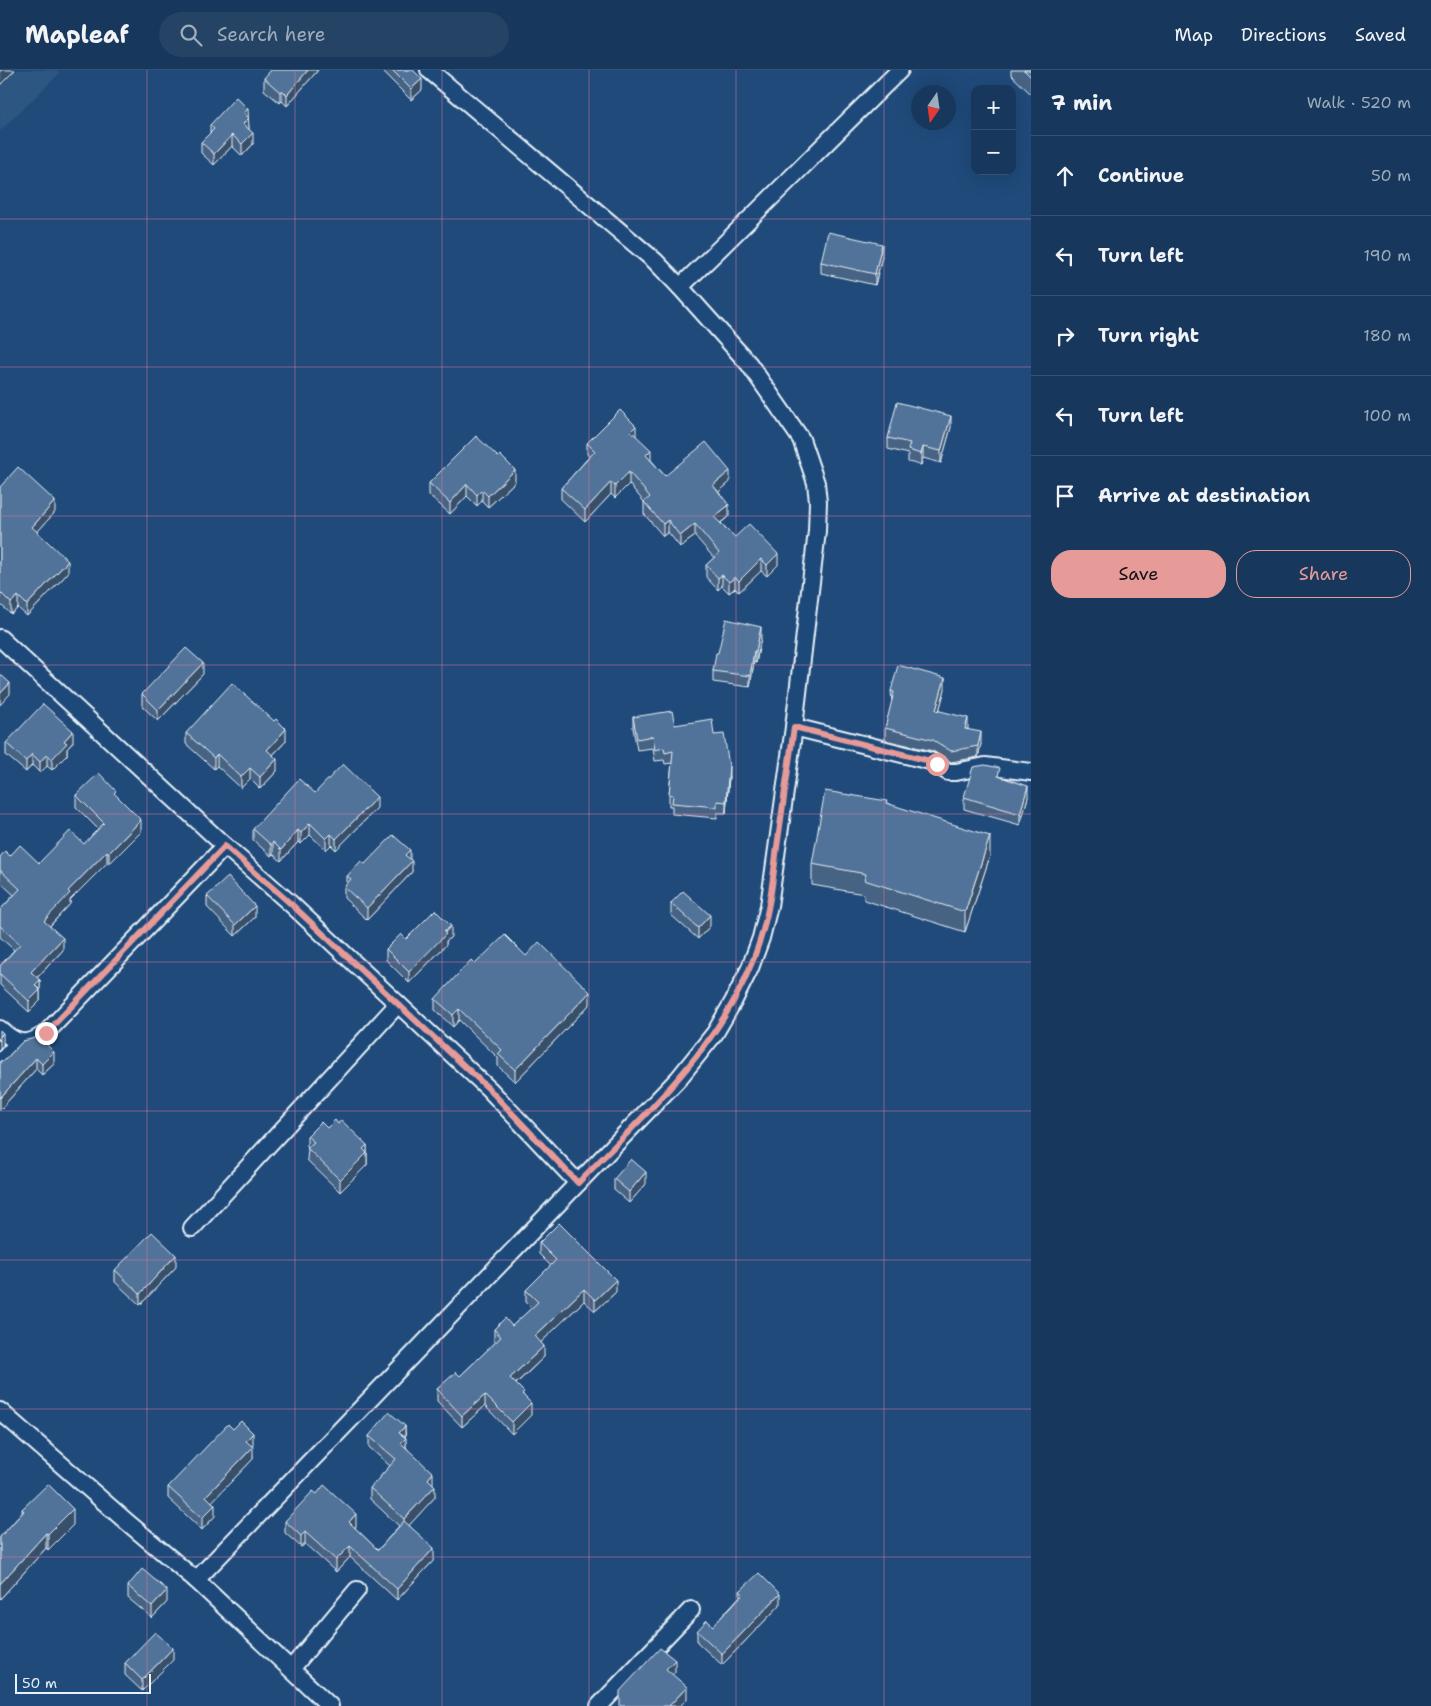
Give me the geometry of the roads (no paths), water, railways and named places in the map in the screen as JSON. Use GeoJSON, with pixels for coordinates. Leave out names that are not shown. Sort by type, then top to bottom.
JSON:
{"type":"FeatureCollection","features":[{"type":"Feature","properties":{"kind":"street"},"geometry":{"type":"LineString","coordinates":[[196,1580],[679,1078],[715,1033],[733,1002],[750,968],[761,938],[769,906],[794,727],[817,531],[816,483],[801,439],[749,364],[655,261],[429,70]]}},
{"type":"Feature","properties":{"kind":"street"},"geometry":{"type":"LineString","coordinates":[[680,287],[900,70]]}},
{"type":"Feature","properties":{"kind":"street"},"geometry":{"type":"LineString","coordinates":[[0,638],[489,1089],[578,1183]]}},
{"type":"Feature","properties":{"kind":"street"},"geometry":{"type":"LineString","coordinates":[[794,727],[930,761],[948,772],[986,766],[1031,772]]}},
{"type":"Feature","properties":{"kind":"street"},"geometry":{"type":"LineString","coordinates":[[0,1029],[11,1040],[29,1043],[46,1033],[225,846]]}},
{"type":"Feature","properties":{"kind":"street"},"geometry":{"type":"LineString","coordinates":[[192,1228],[398,1004]]}},
{"type":"Feature","properties":{"kind":"street"},"geometry":{"type":"LineString","coordinates":[[0,1063],[19,1042]]}},
{"type":"Feature","properties":{"kind":"street"},"geometry":{"type":"LineString","coordinates":[[0,1411],[126,1522],[196,1580],[330,1706]]}},
{"type":"Feature","properties":{"kind":"street"},"geometry":{"type":"LineString","coordinates":[[292,1669],[357,1590]]}},
{"type":"Feature","properties":{"kind":"street"},"geometry":{"type":"LineString","coordinates":[[599,1706],[691,1610]]}}]}
